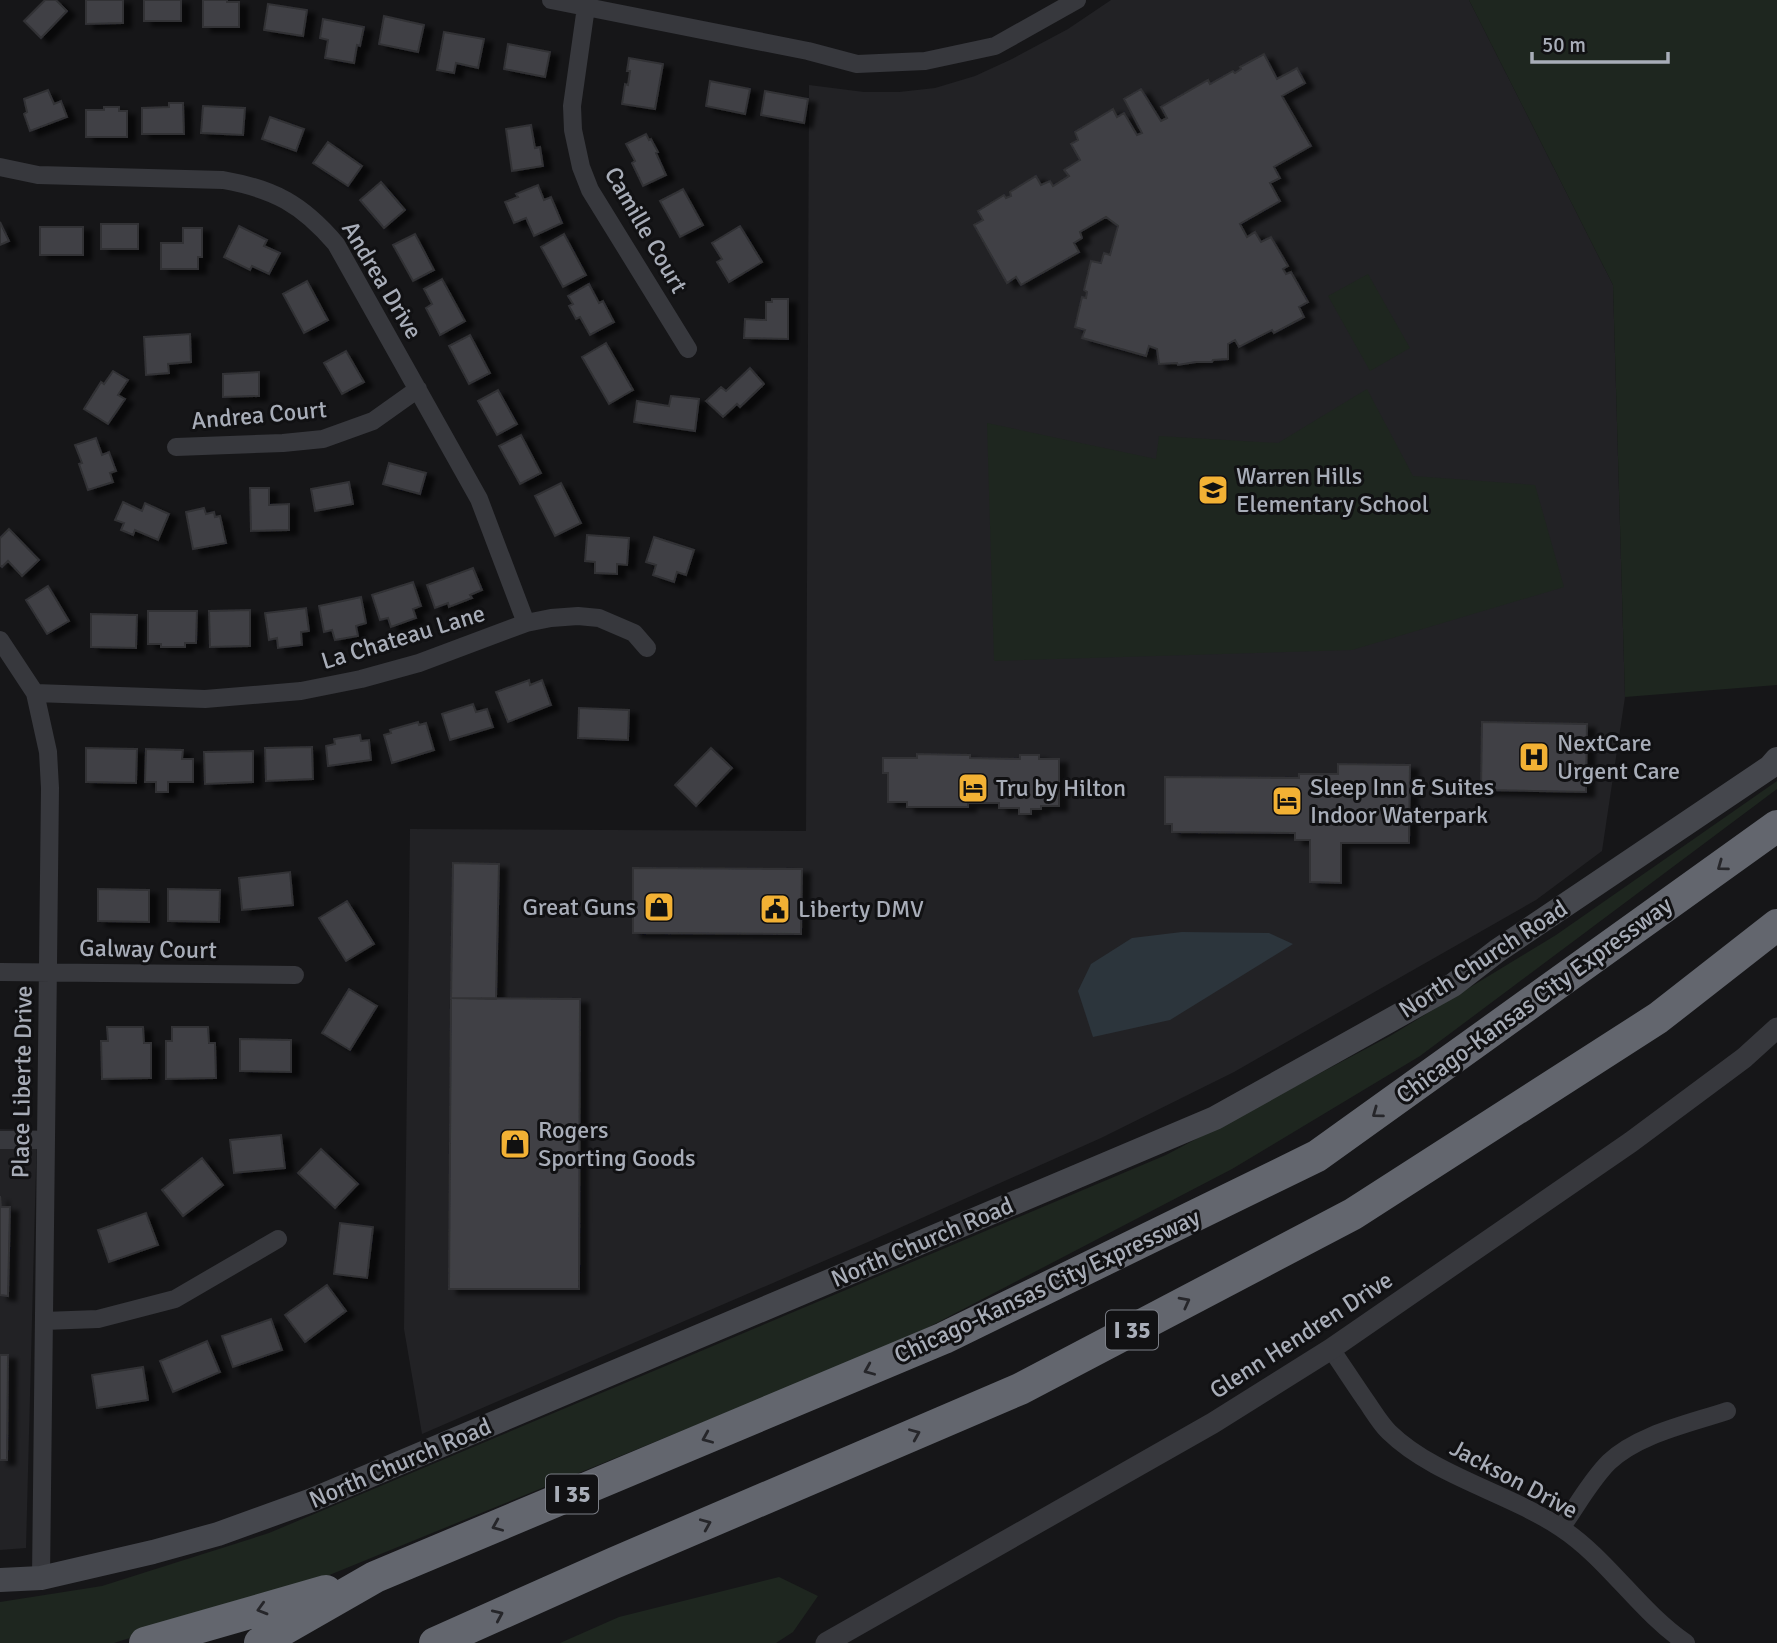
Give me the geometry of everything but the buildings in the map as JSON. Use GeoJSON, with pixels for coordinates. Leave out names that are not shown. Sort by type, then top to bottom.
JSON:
{"type":"FeatureCollection","features":[{"type":"Feature","properties":{"kind":"highway","name":"Chicago-Kansas City Expressway"},"geometry":{"type":"LineString","coordinates":[[260,1643],[375,1577],[944,1338],[1317,1156],[1777,826]]}},
{"type":"Feature","properties":{"kind":"highway","name":"I 35"},"geometry":{"type":"LineString","coordinates":[[435,1643],[1020,1389],[1353,1214],[1658,1018],[1777,925]]}},
{"type":"Feature","properties":{"kind":"highway"},"geometry":{"type":"LineString","coordinates":[[145,1643],[375,1577]]}},
{"type":"Feature","properties":{"kind":"main road","name":"North Church Road"},"geometry":{"type":"LineString","coordinates":[[0,1580],[41,1578],[153,1552],[218,1534],[312,1500],[1215,1118],[1453,985],[1497,951],[1770,767],[1777,759]]}},
{"type":"Feature","properties":{"kind":"street"},"geometry":{"type":"LineString","coordinates":[[551,0],[808,51],[857,65],[925,61],[995,46],[1077,0]]}},
{"type":"Feature","properties":{"kind":"street","name":"Camille Court"},"geometry":{"type":"LineString","coordinates":[[586,7],[572,106],[573,130],[581,167],[590,190],[688,349]]}},
{"type":"Feature","properties":{"kind":"street","name":"Andrea Drive"},"geometry":{"type":"LineString","coordinates":[[0,167],[38,175],[223,180],[249,185],[286,200],[318,223],[336,244],[479,499],[526,623]]}},
{"type":"Feature","properties":{"kind":"street","name":"Andrea Court"},"geometry":{"type":"LineString","coordinates":[[176,447],[323,439],[373,421],[418,389]]}},
{"type":"Feature","properties":{"kind":"street","name":"La Chateau Lane"},"geometry":{"type":"LineString","coordinates":[[35,693],[205,699],[301,691],[361,679],[419,663],[526,623],[551,618],[598,618],[634,633],[647,648]]}},
{"type":"Feature","properties":{"kind":"street","name":"Place Liberte Drive"},"geometry":{"type":"LineString","coordinates":[[0,640],[35,693],[48,752],[50,788],[41,1578]]}},
{"type":"Feature","properties":{"kind":"street","name":"Galway Court"},"geometry":{"type":"LineString","coordinates":[[0,972],[295,975]]}},
{"type":"Feature","properties":{"kind":"street","name":"Glenn Hendren Drive"},"geometry":{"type":"LineString","coordinates":[[826,1643],[1213,1423],[1331,1349],[1630,1142],[1744,1058],[1777,1028]]}},
{"type":"Feature","properties":{"kind":"street"},"geometry":{"type":"LineString","coordinates":[[0,1140],[45,1140]]}},
{"type":"Feature","properties":{"kind":"street"},"geometry":{"type":"LineString","coordinates":[[44,1321],[98,1319],[175,1299],[278,1239]]}},
{"type":"Feature","properties":{"kind":"street","name":"Jackson Drive"},"geometry":{"type":"LineString","coordinates":[[1331,1349],[1378,1420],[1400,1442],[1437,1465],[1561,1528],[1595,1557],[1668,1631],[1686,1643]]}},
{"type":"Feature","properties":{"kind":"street"},"geometry":{"type":"LineString","coordinates":[[1561,1528],[1595,1479],[1621,1452],[1635,1443],[1727,1411]]}},
{"type":"Feature","properties":{"kind":"shaded area"},"geometry":{"type":"Polygon","coordinates":[[[1111,0],[1469,0],[1613,285],[1625,697],[1602,851],[1536,900],[1234,1072],[1101,1138],[868,1242],[422,1434],[404,1329],[410,829],[806,831],[809,85],[864,92],[935,88],[975,76],[1012,59],[1068,29],[1111,0]]]}},
{"type":"Feature","properties":{"kind":"shaded area"},"geometry":{"type":"Polygon","coordinates":[[[1469,0],[1777,0],[1777,685],[1625,697],[1613,285],[1469,0]]]}},
{"type":"Feature","properties":{"kind":"shaded area"},"geometry":{"type":"Polygon","coordinates":[[[1368,274],[1410,348],[1370,371],[1328,296],[1368,274]]]}},
{"type":"Feature","properties":{"kind":"shaded area"},"geometry":{"type":"Polygon","coordinates":[[[1367,389],[1413,476],[1535,485],[1564,587],[1352,650],[994,661],[987,423],[1156,459],[1159,436],[1278,443],[1367,389]]]}},
{"type":"Feature","properties":{"kind":"shaded area"},"geometry":{"type":"Polygon","coordinates":[[[1777,781],[1777,789],[1420,1056],[1232,1169],[904,1340],[327,1576],[114,1643],[0,1643],[0,1602],[102,1586],[269,1533],[1166,1155],[1390,1036],[1556,935],[1777,781]]]}},
{"type":"Feature","properties":{"kind":"shaded area"},"geometry":{"type":"Polygon","coordinates":[[[1182,932],[1269,933],[1293,944],[1170,1020],[1093,1037],[1078,991],[1091,964],[1132,938],[1182,932]]]}},
{"type":"Feature","properties":{"kind":"shaded area"},"geometry":{"type":"Polygon","coordinates":[[[0,1129],[37,1130],[26,1548],[0,1550],[0,1129]]]}},
{"type":"Feature","properties":{"kind":"shaded area"},"geometry":{"type":"Polygon","coordinates":[[[779,1577],[818,1596],[793,1632],[776,1643],[560,1643],[619,1617],[779,1577]]]}},
{"type":"Feature","properties":{"kind":"place","name":"Warren Hills Elementary School"},"geometry":{"type":"Point","coordinates":[1213,490]}},
{"type":"Feature","properties":{"kind":"place","name":"NextCare Urgent Care"},"geometry":{"type":"Point","coordinates":[1534,757]}},
{"type":"Feature","properties":{"kind":"place","name":"Tru by Hilton"},"geometry":{"type":"Point","coordinates":[973,788]}},
{"type":"Feature","properties":{"kind":"place","name":"Sleep Inn & Suites Indoor Waterpark"},"geometry":{"type":"Point","coordinates":[1287,801]}},
{"type":"Feature","properties":{"kind":"place","name":"Great Guns"},"geometry":{"type":"Point","coordinates":[659,907]}},
{"type":"Feature","properties":{"kind":"place","name":"Liberty DMV"},"geometry":{"type":"Point","coordinates":[775,909]}},
{"type":"Feature","properties":{"kind":"place","name":"Rogers Sporting Goods"},"geometry":{"type":"Point","coordinates":[515,1144]}}]}
